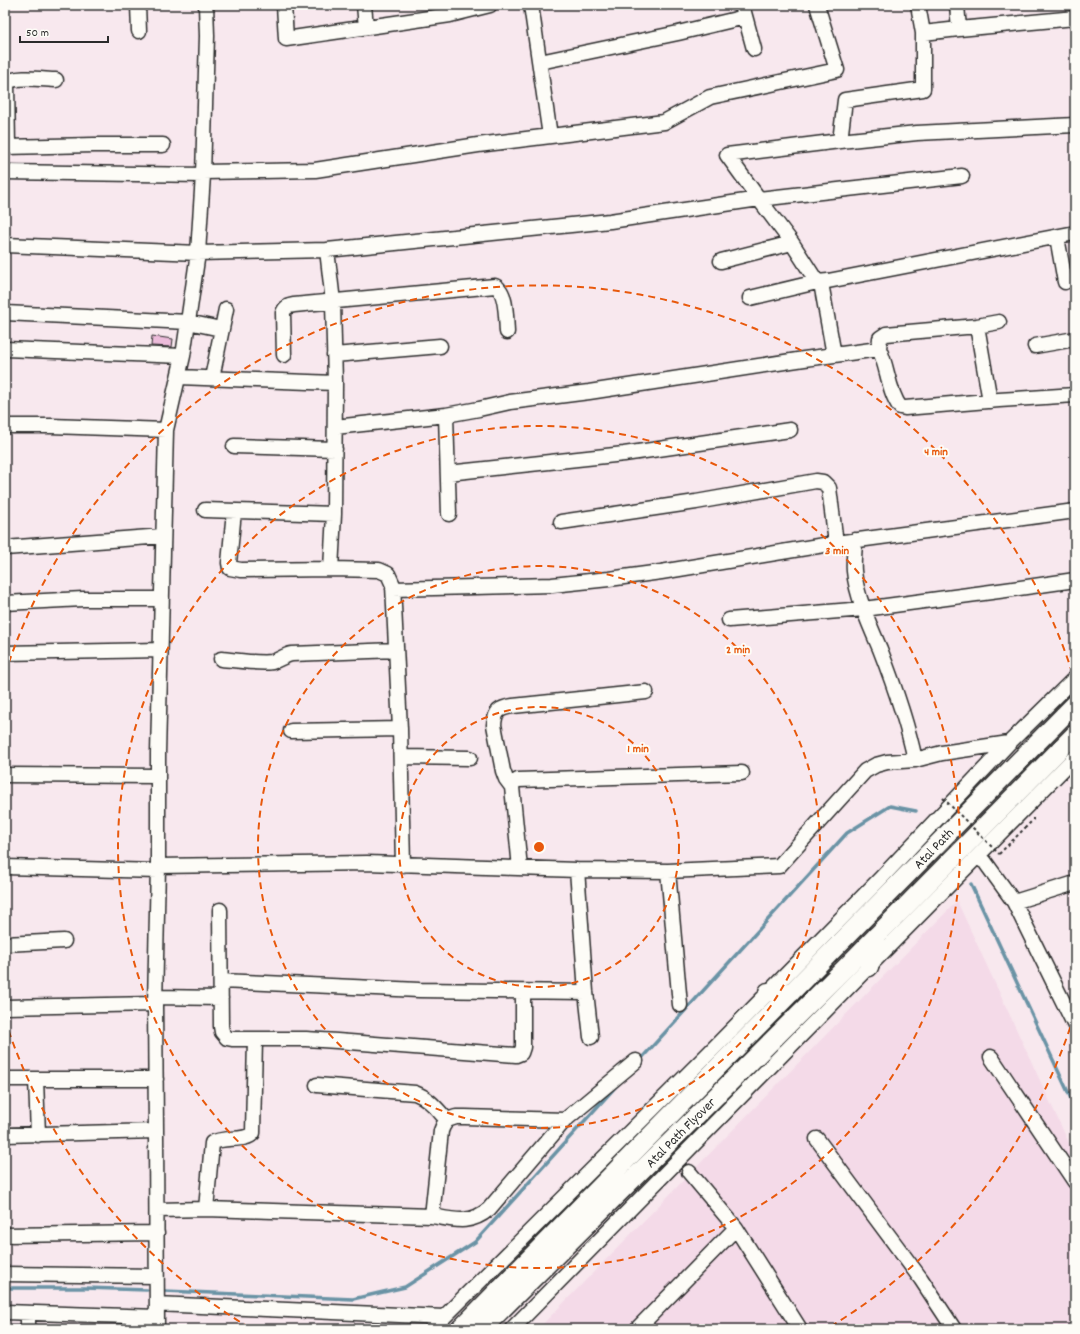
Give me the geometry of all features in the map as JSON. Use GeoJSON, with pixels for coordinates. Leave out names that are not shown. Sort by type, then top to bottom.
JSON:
{"type":"FeatureCollection","features":[{"type":"Feature","properties":{"kind":"main road","name":"Atal Path"},"geometry":{"type":"LineString","coordinates":[[791,993],[1075,704]]}},
{"type":"Feature","properties":{"kind":"main road","name":"Atal Path Flyover"},"geometry":{"type":"LineString","coordinates":[[482,1329],[838,975],[1075,734]]}},
{"type":"Feature","properties":{"kind":"main road"},"geometry":{"type":"LineString","coordinates":[[869,967],[877,934]]}},
{"type":"Feature","properties":{"kind":"main road"},"geometry":{"type":"LineString","coordinates":[[768,992],[791,993]]}},
{"type":"Feature","properties":{"kind":"main road","name":"Atal Path Flyover"},"geometry":{"type":"LineString","coordinates":[[460,1329],[791,993]]}},
{"type":"Feature","properties":{"kind":"street"},"geometry":{"type":"LineString","coordinates":[[138,5],[139,31]]}},
{"type":"Feature","properties":{"kind":"street"},"geometry":{"type":"LineString","coordinates":[[157,1317],[155,1001],[160,650],[166,430],[184,356],[198,253],[203,174],[207,36],[206,5]]}},
{"type":"Feature","properties":{"kind":"street"},"geometry":{"type":"LineString","coordinates":[[284,5],[286,38],[450,15],[490,5]]}},
{"type":"Feature","properties":{"kind":"street"},"geometry":{"type":"LineString","coordinates":[[364,5],[366,27]]}},
{"type":"Feature","properties":{"kind":"street"},"geometry":{"type":"LineString","coordinates":[[531,5],[550,136]]}},
{"type":"Feature","properties":{"kind":"street"},"geometry":{"type":"LineString","coordinates":[[5,172],[203,174],[315,170],[470,146],[664,122],[710,97],[837,70],[818,5]]}},
{"type":"Feature","properties":{"kind":"street"},"geometry":{"type":"LineString","coordinates":[[840,141],[845,100],[924,89],[923,33],[918,5]]}},
{"type":"Feature","properties":{"kind":"street"},"geometry":{"type":"LineString","coordinates":[[957,5],[959,29]]}},
{"type":"Feature","properties":{"kind":"street"},"geometry":{"type":"LineString","coordinates":[[540,62],[678,33],[743,11],[754,49]]}},
{"type":"Feature","properties":{"kind":"street"},"geometry":{"type":"LineString","coordinates":[[923,33],[1075,18]]}},
{"type":"Feature","properties":{"kind":"street"},"geometry":{"type":"LineString","coordinates":[[56,80],[17,79],[7,83],[6,147],[163,145]]}},
{"type":"Feature","properties":{"kind":"street"},"geometry":{"type":"LineString","coordinates":[[834,356],[819,282],[727,155],[917,133],[1075,125]]}},
{"type":"Feature","properties":{"kind":"street"},"geometry":{"type":"LineString","coordinates":[[5,245],[198,253],[327,250],[610,221],[760,199],[962,176]]}},
{"type":"Feature","properties":{"kind":"street"},"geometry":{"type":"LineString","coordinates":[[750,298],[819,282],[1075,233]]}},
{"type":"Feature","properties":{"kind":"street"},"geometry":{"type":"LineString","coordinates":[[1057,237],[1065,282]]}},
{"type":"Feature","properties":{"kind":"street"},"geometry":{"type":"LineString","coordinates":[[721,261],[792,243]]}},
{"type":"Feature","properties":{"kind":"street"},"geometry":{"type":"LineString","coordinates":[[327,250],[333,302],[335,383],[334,514],[331,569]]}},
{"type":"Feature","properties":{"kind":"street"},"geometry":{"type":"LineString","coordinates":[[284,355],[283,313],[286,307],[294,305],[495,286],[501,290],[504,298],[507,332]]}},
{"type":"Feature","properties":{"kind":"street"},"geometry":{"type":"LineString","coordinates":[[212,378],[226,309]]}},
{"type":"Feature","properties":{"kind":"street"},"geometry":{"type":"LineString","coordinates":[[5,313],[188,322],[221,329]]}},
{"type":"Feature","properties":{"kind":"street"},"geometry":{"type":"LineString","coordinates":[[999,322],[977,326],[886,334],[880,338],[879,349],[884,358],[894,397],[900,407],[905,408],[1075,395]]}},
{"type":"Feature","properties":{"kind":"street"},"geometry":{"type":"LineString","coordinates":[[977,326],[990,401]]}},
{"type":"Feature","properties":{"kind":"street"},"geometry":{"type":"LineString","coordinates":[[1035,346],[1075,339]]}},
{"type":"Feature","properties":{"kind":"street"},"geometry":{"type":"LineString","coordinates":[[334,355],[440,346]]}},
{"type":"Feature","properties":{"kind":"street"},"geometry":{"type":"LineString","coordinates":[[5,349],[184,356]]}},
{"type":"Feature","properties":{"kind":"street"},"geometry":{"type":"LineString","coordinates":[[335,427],[446,415],[510,402],[589,392],[879,349]]}},
{"type":"Feature","properties":{"kind":"street"},"geometry":{"type":"LineString","coordinates":[[179,377],[335,383]]}},
{"type":"Feature","properties":{"kind":"street"},"geometry":{"type":"LineString","coordinates":[[446,415],[449,514]]}},
{"type":"Feature","properties":{"kind":"street"},"geometry":{"type":"LineString","coordinates":[[5,426],[166,430]]}},
{"type":"Feature","properties":{"kind":"street"},"geometry":{"type":"LineString","coordinates":[[448,473],[624,454],[790,430]]}},
{"type":"Feature","properties":{"kind":"street"},"geometry":{"type":"LineString","coordinates":[[234,446],[335,449]]}},
{"type":"Feature","properties":{"kind":"street"},"geometry":{"type":"LineString","coordinates":[[561,522],[696,502],[816,481],[823,482],[829,488],[864,609],[897,693],[907,723],[916,760]]}},
{"type":"Feature","properties":{"kind":"street"},"geometry":{"type":"LineString","coordinates":[[205,510],[334,514]]}},
{"type":"Feature","properties":{"kind":"street"},"geometry":{"type":"LineString","coordinates":[[234,511],[229,563],[230,568],[241,570],[379,570],[388,574],[391,579],[393,589],[400,729],[403,865]]}},
{"type":"Feature","properties":{"kind":"street"},"geometry":{"type":"LineString","coordinates":[[393,589],[552,584],[609,579],[661,572],[845,541],[1075,511]]}},
{"type":"Feature","properties":{"kind":"street"},"geometry":{"type":"LineString","coordinates":[[5,548],[163,536]]}},
{"type":"Feature","properties":{"kind":"street"},"geometry":{"type":"LineString","coordinates":[[729,620],[864,609],[1075,580]]}},
{"type":"Feature","properties":{"kind":"street"},"geometry":{"type":"LineString","coordinates":[[5,603],[83,599],[162,599]]}},
{"type":"Feature","properties":{"kind":"street"},"geometry":{"type":"LineString","coordinates":[[5,653],[160,650]]}},
{"type":"Feature","properties":{"kind":"street"},"geometry":{"type":"LineString","coordinates":[[221,659],[265,662],[275,661],[288,654],[396,650]]}},
{"type":"Feature","properties":{"kind":"street"},"geometry":{"type":"LineString","coordinates":[[432,1329],[768,992],[886,872],[1009,743],[1075,678]]}},
{"type":"Feature","properties":{"kind":"street"},"geometry":{"type":"LineString","coordinates":[[520,868],[512,787],[506,779],[503,771],[494,725],[494,718],[497,712],[501,709],[512,706],[646,692]]}},
{"type":"Feature","properties":{"kind":"street"},"geometry":{"type":"LineString","coordinates":[[291,731],[400,729]]}},
{"type":"Feature","properties":{"kind":"street"},"geometry":{"type":"LineString","coordinates":[[5,868],[158,868],[367,863],[577,870],[668,871],[779,866],[865,771],[876,765],[887,762],[916,760],[942,753],[1009,743]]}},
{"type":"Feature","properties":{"kind":"street"},"geometry":{"type":"LineString","coordinates":[[401,757],[470,758]]}},
{"type":"Feature","properties":{"kind":"street"},"geometry":{"type":"LineString","coordinates":[[512,1329],[1075,757]]}},
{"type":"Feature","properties":{"kind":"street"},"geometry":{"type":"LineString","coordinates":[[512,787],[515,782],[522,780],[742,773]]}},
{"type":"Feature","properties":{"kind":"street"},"geometry":{"type":"LineString","coordinates":[[5,776],[158,776]]}},
{"type":"Feature","properties":{"kind":"street"},"geometry":{"type":"LineString","coordinates":[[977,857],[985,862],[1014,902],[1075,1026]]}},
{"type":"Feature","properties":{"kind":"street"},"geometry":{"type":"LineString","coordinates":[[577,870],[586,992],[591,1037]]}},
{"type":"Feature","properties":{"kind":"street"},"geometry":{"type":"LineString","coordinates":[[668,871],[680,1005]]}},
{"type":"Feature","properties":{"kind":"street"},"geometry":{"type":"LineString","coordinates":[[1014,902],[1075,883]]}},
{"type":"Feature","properties":{"kind":"street"},"geometry":{"type":"LineString","coordinates":[[220,910],[221,1026],[224,1036],[227,1038],[337,1041],[516,1055],[521,1053],[523,1048],[523,992]]}},
{"type":"Feature","properties":{"kind":"street"},"geometry":{"type":"LineString","coordinates":[[5,944],[64,941]]}},
{"type":"Feature","properties":{"kind":"street"},"geometry":{"type":"LineString","coordinates":[[221,981],[419,990],[586,992]]}},
{"type":"Feature","properties":{"kind":"street"},"geometry":{"type":"LineString","coordinates":[[5,1007],[221,998]]}},
{"type":"Feature","properties":{"kind":"street"},"geometry":{"type":"LineString","coordinates":[[206,1209],[212,1143],[219,1140],[248,1137],[253,1133],[255,1039]]}},
{"type":"Feature","properties":{"kind":"street"},"geometry":{"type":"LineString","coordinates":[[991,1057],[1074,1179]]}},
{"type":"Feature","properties":{"kind":"street"},"geometry":{"type":"LineString","coordinates":[[157,1210],[206,1209],[432,1216],[467,1220],[482,1215],[489,1209],[565,1120],[636,1061]]}},
{"type":"Feature","properties":{"kind":"street"},"geometry":{"type":"LineString","coordinates":[[5,1079],[156,1079]]}},
{"type":"Feature","properties":{"kind":"street"},"geometry":{"type":"LineString","coordinates":[[36,1079],[38,1135]]}},
{"type":"Feature","properties":{"kind":"street"},"geometry":{"type":"LineString","coordinates":[[317,1085],[415,1093],[428,1100],[447,1120]]}},
{"type":"Feature","properties":{"kind":"street"},"geometry":{"type":"LineString","coordinates":[[432,1216],[441,1131],[447,1120],[456,1117],[565,1120]]}},
{"type":"Feature","properties":{"kind":"street"},"geometry":{"type":"LineString","coordinates":[[5,1135],[156,1131]]}},
{"type":"Feature","properties":{"kind":"street"},"geometry":{"type":"LineString","coordinates":[[817,1139],[921,1279],[954,1329]]}},
{"type":"Feature","properties":{"kind":"street"},"geometry":{"type":"LineString","coordinates":[[689,1172],[736,1228],[800,1329]]}},
{"type":"Feature","properties":{"kind":"street"},"geometry":{"type":"LineString","coordinates":[[637,1329],[736,1228]]}},
{"type":"Feature","properties":{"kind":"street"},"geometry":{"type":"LineString","coordinates":[[5,1234],[157,1233]]}},
{"type":"Feature","properties":{"kind":"street"},"geometry":{"type":"LineString","coordinates":[[5,1274],[156,1276]]}},
{"type":"Feature","properties":{"kind":"street"},"geometry":{"type":"LineString","coordinates":[[5,1312],[157,1317],[444,1317]]}},
{"type":"Feature","properties":{"kind":"street"},"geometry":{"type":"LineString","coordinates":[[28,1313],[28,1329]]}},
{"type":"Feature","properties":{"kind":"path"},"geometry":{"type":"LineString","coordinates":[[943,798],[999,854],[1033,820]]}},
{"type":"Feature","properties":{"kind":"shaded area"},"geometry":{"type":"Polygon","coordinates":[[[957,901],[1075,1156],[1075,1329],[538,1329],[957,901]]]}},
{"type":"Feature","properties":{"kind":"building"},"geometry":{"type":"Polygon","coordinates":[[[152,336],[173,339],[172,347],[151,346],[152,336]]]}},
{"type":"Feature","properties":{"kind":"waterway"},"geometry":{"type":"LineString","coordinates":[[640,1060],[847,833],[890,806],[916,811]]}},
{"type":"Feature","properties":{"kind":"waterway"},"geometry":{"type":"LineString","coordinates":[[971,884],[1075,1107]]}},
{"type":"Feature","properties":{"kind":"waterway"},"geometry":{"type":"LineString","coordinates":[[164,1291],[353,1299],[405,1287],[475,1242],[618,1084]]}},
{"type":"Feature","properties":{"kind":"waterway"},"geometry":{"type":"LineString","coordinates":[[5,1288],[147,1290]]}}]}
